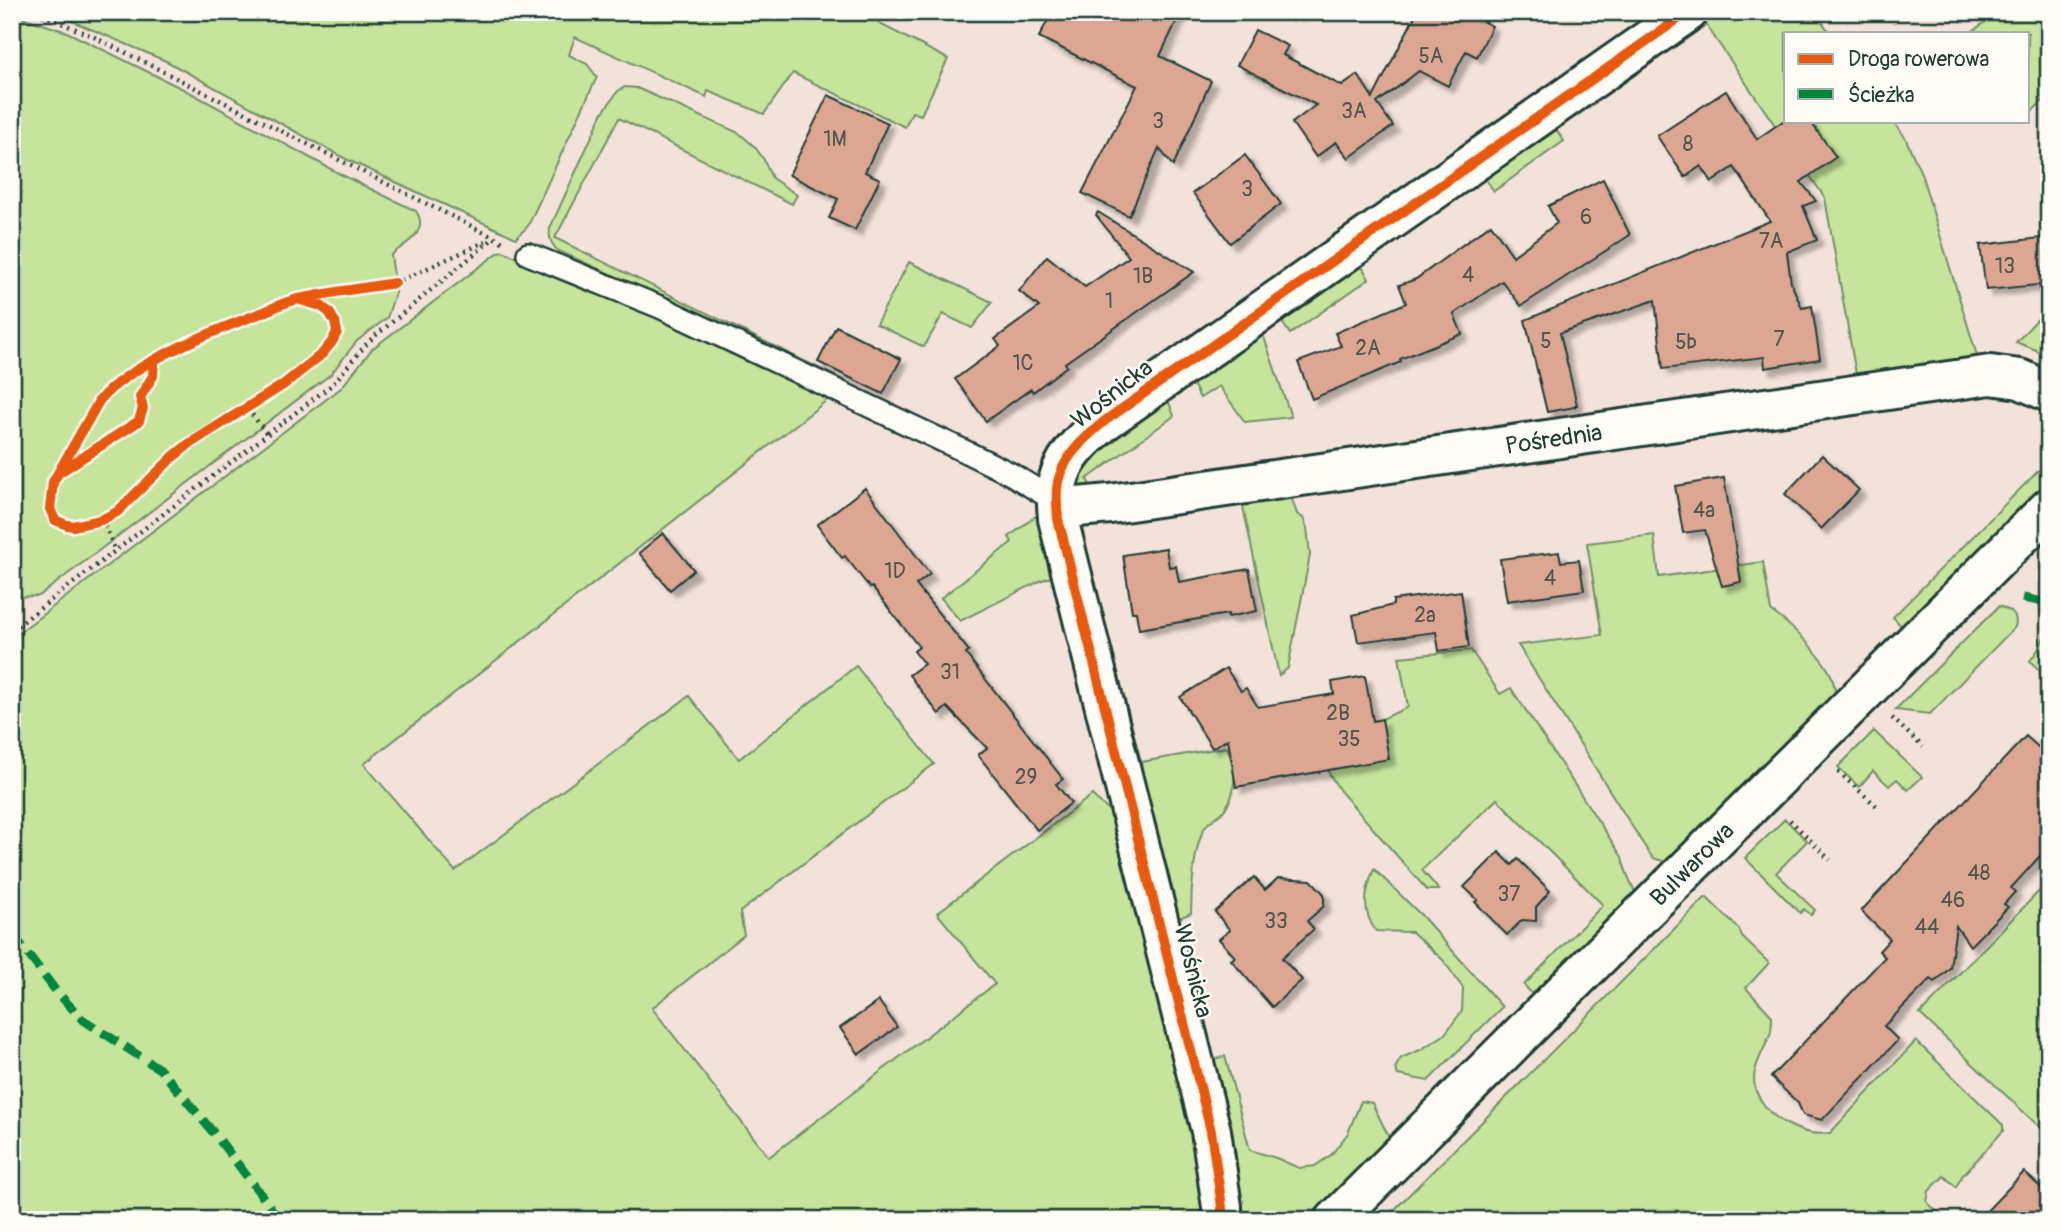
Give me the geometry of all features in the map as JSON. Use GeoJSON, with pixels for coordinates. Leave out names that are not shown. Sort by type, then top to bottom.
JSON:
{"type":"FeatureCollection","features":[{"type":"Feature","properties":{"kind":"street","name":"Wośnicka"},"geometry":{"type":"LineString","coordinates":[[1222,1220],[1211,1131],[1058,519],[1060,475],[1089,435],[1106,420],[1688,12]]}},
{"type":"Feature","properties":{"kind":"street","name":"Pośrednia"},"geometry":{"type":"LineString","coordinates":[[1057,502],[1078,507],[1110,504],[1990,374],[2020,379],[2049,392]]}},
{"type":"Feature","properties":{"kind":"street","name":"Bulwarowa"},"geometry":{"type":"LineString","coordinates":[[1335,1220],[2049,508]]}},
{"type":"Feature","properties":{"kind":"lane"},"geometry":{"type":"LineString","coordinates":[[528,254],[660,307],[1011,474],[1057,502]]}},
{"type":"Feature","properties":{"kind":"path"},"geometry":{"type":"LineString","coordinates":[[36,12],[94,37],[528,254]]}},
{"type":"Feature","properties":{"kind":"path"},"geometry":{"type":"LineString","coordinates":[[383,285],[395,284],[494,238]]}},
{"type":"Feature","properties":{"kind":"path"},"geometry":{"type":"LineString","coordinates":[[12,630],[333,384],[369,341],[494,238]]}},
{"type":"Feature","properties":{"kind":"path"},"geometry":{"type":"LineString","coordinates":[[248,408],[267,434]]}},
{"type":"Feature","properties":{"kind":"path"},"geometry":{"type":"LineString","coordinates":[[89,522],[107,517],[115,551]]}},
{"type":"Feature","properties":{"kind":"path"},"geometry":{"type":"LineString","coordinates":[[1889,716],[1923,747]]}},
{"type":"Feature","properties":{"kind":"path"},"geometry":{"type":"LineString","coordinates":[[1836,769],[1879,808]]}},
{"type":"Feature","properties":{"kind":"path"},"geometry":{"type":"LineString","coordinates":[[1782,812],[1830,859]]}},
{"type":"Feature","properties":{"kind":"green space"},"geometry":{"type":"Polygon","coordinates":[[[51,12],[883,12],[878,23],[948,59],[921,115],[912,112],[905,127],[793,73],[764,114],[708,91],[706,97],[575,37],[569,55],[587,64],[597,77],[528,226],[516,238],[346,159],[168,62],[51,12]]]}},
{"type":"Feature","properties":{"kind":"green space"},"geometry":{"type":"Polygon","coordinates":[[[1717,12],[1815,12],[1829,32],[1784,32],[1784,122],[1894,122],[1905,137],[1921,173],[1978,359],[1857,380],[1825,198],[1704,22],[1717,12]]]}},
{"type":"Feature","properties":{"kind":"green space"},"geometry":{"type":"Polygon","coordinates":[[[1999,12],[2035,12],[2049,31],[2049,95],[2030,113],[2030,32],[1971,32],[1999,12]]]}},
{"type":"Feature","properties":{"kind":"green space"},"geometry":{"type":"Polygon","coordinates":[[[12,14],[67,32],[191,93],[340,174],[416,211],[420,225],[414,236],[391,255],[396,290],[387,318],[357,341],[331,374],[39,596],[12,597],[12,14]]]}},
{"type":"Feature","properties":{"kind":"green space"},"geometry":{"type":"Polygon","coordinates":[[[625,87],[637,88],[739,133],[755,147],[772,178],[797,195],[792,204],[619,118],[555,238],[845,381],[557,250],[550,240],[550,228],[603,112],[618,91],[625,87]]]}},
{"type":"Feature","properties":{"kind":"green space"},"geometry":{"type":"Polygon","coordinates":[[[1555,128],[1564,141],[1494,191],[1484,177],[1555,128]]]}},
{"type":"Feature","properties":{"kind":"green space"},"geometry":{"type":"Polygon","coordinates":[[[503,251],[524,261],[522,264],[589,292],[630,303],[831,397],[364,764],[455,871],[689,696],[739,759],[856,666],[934,764],[740,912],[744,935],[652,1008],[769,1157],[995,984],[937,913],[1092,795],[1121,822],[1200,1151],[1209,1220],[12,1220],[12,638],[341,388],[372,349],[503,251]]]}},
{"type":"Feature","properties":{"kind":"green space"},"geometry":{"type":"Polygon","coordinates":[[[909,262],[992,302],[972,328],[943,314],[924,347],[876,324],[909,262]]]}},
{"type":"Feature","properties":{"kind":"green space"},"geometry":{"type":"Polygon","coordinates":[[[1360,263],[1369,279],[1290,334],[1282,322],[1360,263]]]}},
{"type":"Feature","properties":{"kind":"green space"},"geometry":{"type":"Polygon","coordinates":[[[2049,307],[2049,360],[2036,350],[2016,342],[2049,307]]]}},
{"type":"Feature","properties":{"kind":"green space"},"geometry":{"type":"Polygon","coordinates":[[[1262,331],[1291,417],[1245,422],[1219,386],[1200,398],[1191,380],[1262,331]]]}},
{"type":"Feature","properties":{"kind":"green space"},"geometry":{"type":"Polygon","coordinates":[[[1167,397],[1174,416],[1087,479],[1092,489],[1069,487],[1079,460],[1167,397]]]}},
{"type":"Feature","properties":{"kind":"green space"},"geometry":{"type":"Polygon","coordinates":[[[2049,460],[2049,480],[1901,626],[1893,617],[2049,460]]]}},
{"type":"Feature","properties":{"kind":"green space"},"geometry":{"type":"Polygon","coordinates":[[[1291,496],[1297,514],[1303,518],[1307,528],[1310,555],[1288,668],[1279,676],[1242,502],[1291,496]]]}},
{"type":"Feature","properties":{"kind":"green space"},"geometry":{"type":"Polygon","coordinates":[[[1042,516],[1057,575],[960,621],[941,598],[1012,542],[1009,537],[1034,517],[1042,516]]]}},
{"type":"Feature","properties":{"kind":"green space"},"geometry":{"type":"Polygon","coordinates":[[[1654,535],[1659,577],[1763,562],[1771,611],[1811,646],[1830,674],[1836,693],[1666,862],[1653,858],[1647,850],[1518,645],[1602,635],[1587,543],[1654,535]]]}},
{"type":"Feature","properties":{"kind":"green space"},"geometry":{"type":"Polygon","coordinates":[[[1999,606],[2014,616],[2015,627],[1930,714],[1895,710],[1999,606]]]}},
{"type":"Feature","properties":{"kind":"green space"},"geometry":{"type":"Polygon","coordinates":[[[2041,610],[2049,610],[2049,680],[2030,661],[2044,637],[2045,625],[2041,610]]]}},
{"type":"Feature","properties":{"kind":"green space"},"geometry":{"type":"Polygon","coordinates":[[[1471,650],[1500,694],[1511,688],[1622,857],[1635,892],[1533,995],[1524,985],[1603,905],[1497,799],[1422,870],[1439,890],[1427,890],[1340,791],[1327,770],[1382,719],[1408,707],[1399,657],[1471,650]]]}},
{"type":"Feature","properties":{"kind":"green space"},"geometry":{"type":"Polygon","coordinates":[[[1128,711],[1141,762],[1227,747],[1232,763],[1232,794],[1225,809],[1205,827],[1201,835],[1194,868],[1191,913],[1179,918],[1212,1050],[1205,1051],[1120,717],[1128,711]]]}},
{"type":"Feature","properties":{"kind":"green space"},"geometry":{"type":"Polygon","coordinates":[[[1874,731],[1922,777],[1908,790],[1897,779],[1889,786],[1873,771],[1859,787],[1838,767],[1874,731]]]}},
{"type":"Feature","properties":{"kind":"green space"},"geometry":{"type":"Polygon","coordinates":[[[1785,819],[1807,841],[1776,873],[1815,910],[1811,915],[1804,909],[1800,913],[1745,858],[1785,819]]]}},
{"type":"Feature","properties":{"kind":"green space"},"geometry":{"type":"Polygon","coordinates":[[[1374,869],[1422,916],[1502,1007],[1428,1081],[1398,1075],[1395,1068],[1401,1058],[1444,1035],[1462,1011],[1463,988],[1443,960],[1412,932],[1376,931],[1366,908],[1368,885],[1374,869]]]}},
{"type":"Feature","properties":{"kind":"green space"},"geometry":{"type":"Polygon","coordinates":[[[2049,881],[2049,1136],[1920,1014],[2049,881]]]}},
{"type":"Feature","properties":{"kind":"green space"},"geometry":{"type":"Polygon","coordinates":[[[1706,897],[1769,963],[1746,988],[1772,1016],[1771,1032],[1756,1068],[1754,1083],[1760,1099],[1776,1117],[1806,1132],[1830,1133],[1916,1041],[2003,1125],[2003,1131],[1962,1176],[1956,1187],[1944,1176],[1929,1191],[1927,1202],[1945,1220],[1929,1220],[1918,1211],[1909,1220],[1384,1220],[1706,897]]]}},
{"type":"Feature","properties":{"kind":"green space"},"geometry":{"type":"Polygon","coordinates":[[[1225,1056],[1250,1150],[1299,1168],[1315,1166],[1331,1155],[1348,1133],[1361,1101],[1372,1103],[1389,1137],[1306,1220],[1232,1220],[1208,1062],[1225,1056]]]}},
{"type":"Feature","properties":{"kind":"building"},"geometry":{"type":"Polygon","coordinates":[[[1052,12],[1181,12],[1160,56],[1211,81],[1173,166],[1159,148],[1129,216],[1082,193],[1137,86],[1039,37],[1052,12]]]}},
{"type":"Feature","properties":{"kind":"building"},"geometry":{"type":"Polygon","coordinates":[[[1417,12],[1465,12],[1492,26],[1477,57],[1466,51],[1448,86],[1419,71],[1377,103],[1393,126],[1349,158],[1336,142],[1316,157],[1292,123],[1316,105],[1237,65],[1255,30],[1288,46],[1283,55],[1342,86],[1358,75],[1373,98],[1417,12]]]}},
{"type":"Feature","properties":{"kind":"building"},"geometry":{"type":"Polygon","coordinates":[[[1726,91],[1757,139],[1783,121],[1811,122],[1836,157],[1801,182],[1816,201],[1803,206],[1817,240],[1787,252],[1791,283],[1802,308],[1812,306],[1820,359],[1765,368],[1764,357],[1663,369],[1655,300],[1560,333],[1577,405],[1547,412],[1525,320],[1770,221],[1734,167],[1712,182],[1701,166],[1685,177],[1657,136],[1726,91]]]}},
{"type":"Feature","properties":{"kind":"building"},"geometry":{"type":"Polygon","coordinates":[[[828,95],[888,123],[865,172],[880,179],[855,230],[829,218],[838,199],[789,175],[828,95]]]}},
{"type":"Feature","properties":{"kind":"building"},"geometry":{"type":"Polygon","coordinates":[[[1245,155],[1281,204],[1230,243],[1193,193],[1245,155]]]}},
{"type":"Feature","properties":{"kind":"building"},"geometry":{"type":"Polygon","coordinates":[[[1603,179],[1630,235],[1521,306],[1502,281],[1454,314],[1462,334],[1312,399],[1298,362],[1341,346],[1335,333],[1406,303],[1399,285],[1416,279],[1491,224],[1513,256],[1557,223],[1548,206],[1603,179]]]}},
{"type":"Feature","properties":{"kind":"building"},"geometry":{"type":"Polygon","coordinates":[[[1098,212],[1194,272],[1065,363],[1067,366],[1033,392],[1031,389],[986,421],[955,379],[1000,346],[995,339],[1039,307],[1019,291],[1047,256],[1085,287],[1129,257],[1096,215],[1098,212]]]}},
{"type":"Feature","properties":{"kind":"building"},"geometry":{"type":"Polygon","coordinates":[[[2049,237],[2049,284],[1986,290],[1980,245],[2049,237]]]}},
{"type":"Feature","properties":{"kind":"building"},"geometry":{"type":"Polygon","coordinates":[[[836,326],[901,359],[883,394],[818,362],[836,326]]]}},
{"type":"Feature","properties":{"kind":"building"},"geometry":{"type":"Polygon","coordinates":[[[1822,455],[1859,490],[1821,529],[1785,494],[1822,455]]]}},
{"type":"Feature","properties":{"kind":"building"},"geometry":{"type":"Polygon","coordinates":[[[1724,478],[1741,582],[1722,586],[1705,530],[1683,533],[1675,486],[1724,478]]]}},
{"type":"Feature","properties":{"kind":"building"},"geometry":{"type":"Polygon","coordinates":[[[865,488],[930,574],[916,585],[969,651],[966,654],[1063,779],[1056,784],[1071,803],[1037,830],[978,755],[987,748],[947,707],[939,714],[909,675],[924,664],[914,651],[919,647],[872,587],[870,588],[845,556],[842,558],[817,525],[865,488]]]}},
{"type":"Feature","properties":{"kind":"building"},"geometry":{"type":"Polygon","coordinates":[[[663,533],[694,570],[670,590],[639,553],[663,533]]]}},
{"type":"Feature","properties":{"kind":"building"},"geometry":{"type":"Polygon","coordinates":[[[1166,548],[1169,567],[1176,566],[1179,582],[1249,569],[1257,611],[1139,629],[1136,612],[1132,612],[1123,555],[1166,548]]]}},
{"type":"Feature","properties":{"kind":"building"},"geometry":{"type":"Polygon","coordinates":[[[1559,552],[1561,562],[1579,560],[1584,590],[1507,601],[1500,559],[1559,552]]]}},
{"type":"Feature","properties":{"kind":"building"},"geometry":{"type":"Polygon","coordinates":[[[1461,591],[1469,647],[1439,651],[1436,632],[1358,642],[1353,615],[1393,605],[1393,600],[1461,591]]]}},
{"type":"Feature","properties":{"kind":"building"},"geometry":{"type":"Polygon","coordinates":[[[1226,668],[1241,691],[1246,688],[1258,707],[1334,694],[1332,682],[1365,676],[1373,721],[1382,719],[1389,759],[1236,787],[1228,739],[1212,748],[1180,697],[1226,668]]]}},
{"type":"Feature","properties":{"kind":"building"},"geometry":{"type":"Polygon","coordinates":[[[2026,736],[2049,757],[2049,846],[2011,888],[2015,892],[2004,904],[2008,907],[1970,946],[1956,926],[1950,968],[1935,982],[1931,979],[1884,1026],[1898,1040],[1822,1120],[1803,1115],[1798,1103],[1771,1077],[1885,957],[1879,951],[1890,939],[1861,911],[2026,736]]]}},
{"type":"Feature","properties":{"kind":"building"},"geometry":{"type":"Polygon","coordinates":[[[1499,852],[1512,865],[1518,859],[1550,891],[1536,907],[1536,921],[1522,920],[1507,935],[1464,887],[1499,852]]]}},
{"type":"Feature","properties":{"kind":"building"},"geometry":{"type":"Polygon","coordinates":[[[1254,877],[1265,890],[1278,878],[1311,880],[1324,894],[1324,906],[1307,921],[1314,929],[1282,958],[1302,980],[1272,1007],[1231,960],[1235,957],[1219,939],[1230,930],[1215,912],[1254,877]]]}},
{"type":"Feature","properties":{"kind":"building"},"geometry":{"type":"Polygon","coordinates":[[[879,1001],[897,1027],[859,1054],[840,1028],[879,1001]]]}},
{"type":"Feature","properties":{"kind":"building"},"geometry":{"type":"Polygon","coordinates":[[[2024,1172],[2049,1195],[2049,1220],[1978,1220],[2024,1172]]]}},
{"type":"Feature","properties":{"kind":"marked path"},"geometry":{"type":"LineString","coordinates":[[2023,598],[2049,603]]}},
{"type":"Feature","properties":{"kind":"marked path"},"geometry":{"type":"LineString","coordinates":[[12,933],[56,991],[82,1019],[161,1070],[217,1137],[278,1220]]}},
{"type":"Feature","properties":{"kind":"cycle path"},"geometry":{"type":"LineString","coordinates":[[1222,1220],[1211,1131],[1058,519],[1058,480],[1063,467],[1073,452],[1106,420],[1688,12]]}},
{"type":"Feature","properties":{"kind":"cycle path"},"geometry":{"type":"LineString","coordinates":[[297,299],[321,306],[335,322],[337,332],[322,354],[283,385],[189,444],[117,512],[101,520],[73,526],[55,520],[50,509],[53,482],[99,401],[131,374],[200,338],[286,303],[295,300],[299,299],[323,294],[395,283]]}},
{"type":"Feature","properties":{"kind":"cycle path"},"geometry":{"type":"LineString","coordinates":[[60,472],[139,421],[143,408],[140,397],[153,376],[154,361]]}}]}
